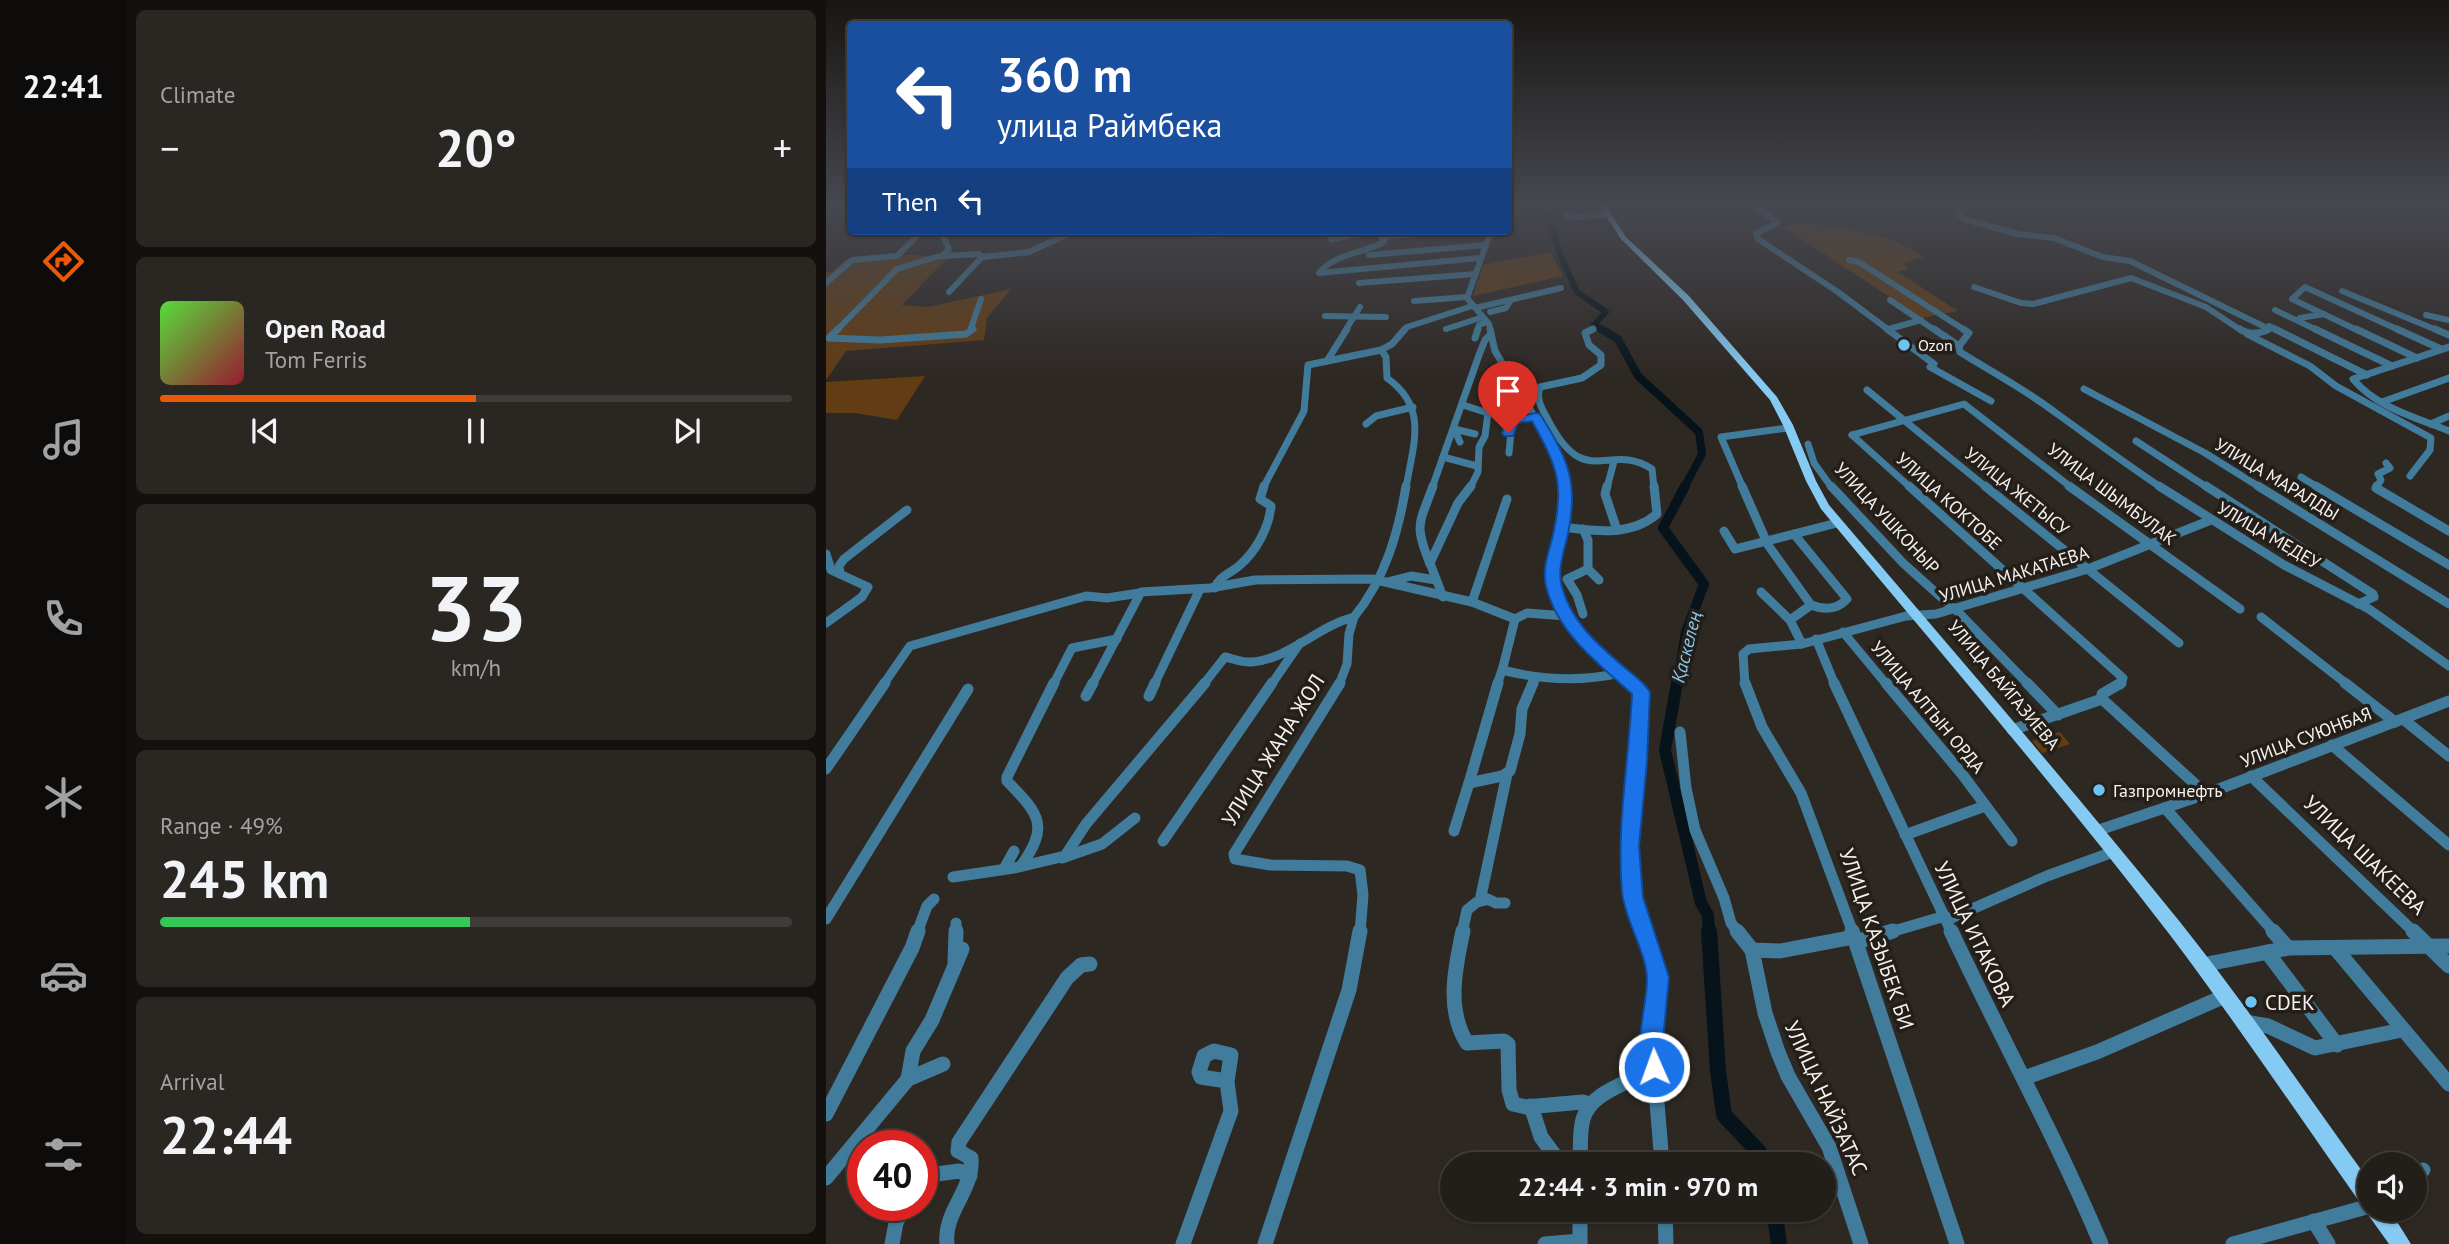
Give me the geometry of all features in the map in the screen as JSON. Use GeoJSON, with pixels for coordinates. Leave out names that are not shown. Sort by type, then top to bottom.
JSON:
{"type":"FeatureCollection","features":[{"type":"Feature","properties":{"kind":"main road","name":"УЛИЦА БАЙГАЗИЕВА"},"geometry":{"type":"LineString","coordinates":[[1651,263],[1774,399],[1812,488],[1837,523],[2113,852],[2244,1021],[2357,1182]]}},
{"type":"Feature","properties":{"kind":"main road","name":"УЛИЦА БАЙГАЗИЕВА"},"geometry":{"type":"LineString","coordinates":[[2386,1222],[2401,1244]]}},
{"type":"Feature","properties":{"kind":"street"},"geometry":{"type":"LineString","coordinates":[[826,284],[849,263]]}},
{"type":"Feature","properties":{"kind":"street"},"geometry":{"type":"LineString","coordinates":[[917,263],[897,269],[829,338],[880,340],[966,334],[973,330],[981,299]]}},
{"type":"Feature","properties":{"kind":"street"},"geometry":{"type":"LineString","coordinates":[[949,292],[976,263]]}},
{"type":"Feature","properties":{"kind":"street"},"geometry":{"type":"LineString","coordinates":[[1328,263],[1319,273],[1426,263]]}},
{"type":"Feature","properties":{"kind":"street"},"geometry":{"type":"LineString","coordinates":[[1471,304],[1478,263]]}},
{"type":"Feature","properties":{"kind":"street"},"geometry":{"type":"LineString","coordinates":[[1793,263],[1889,329],[1934,364],[1930,367],[1991,401],[1906,420]]}},
{"type":"Feature","properties":{"kind":"street"},"geometry":{"type":"LineString","coordinates":[[1861,263],[1969,333],[1959,346]]}},
{"type":"Feature","properties":{"kind":"street"},"geometry":{"type":"LineString","coordinates":[[2134,263],[2367,374]]}},
{"type":"Feature","properties":{"kind":"street"},"geometry":{"type":"LineString","coordinates":[[1359,283],[1475,274]]}},
{"type":"Feature","properties":{"kind":"street"},"geometry":{"type":"LineString","coordinates":[[1974,287],[2021,303],[2033,304],[2131,278],[2206,307],[2244,332],[2259,337],[2310,366],[2336,386],[2431,438],[2430,450],[2410,476]]}},
{"type":"Feature","properties":{"kind":"street"},"geometry":{"type":"LineString","coordinates":[[2417,358],[2292,299],[2305,287],[2445,348]]}},
{"type":"Feature","properties":{"kind":"street"},"geometry":{"type":"LineString","coordinates":[[1414,301],[1471,304],[1511,299],[1560,288]]}},
{"type":"Feature","properties":{"kind":"street"},"geometry":{"type":"LineString","coordinates":[[2342,291],[2449,335]]}},
{"type":"Feature","properties":{"kind":"street"},"geometry":{"type":"LineString","coordinates":[[1446,329],[1487,317],[1506,308],[1511,299]]}},
{"type":"Feature","properties":{"kind":"street","name":"УЛИЦА МЕДЕУ"},"geometry":{"type":"LineString","coordinates":[[1890,300],[1959,346],[1960,352],[2057,412],[2075,429],[2095,439],[2117,458],[2211,520],[2284,565],[2358,604],[2449,666]]}},
{"type":"Feature","properties":{"kind":"street"},"geometry":{"type":"LineString","coordinates":[[1471,304],[1487,317],[1495,351],[1554,449],[1567,488],[1562,527],[1552,568],[1553,584],[1566,616],[1595,652],[1641,692],[1638,762],[1629,846],[1633,897],[1658,977],[1652,1041],[1661,1152]]}},
{"type":"Feature","properties":{"kind":"street"},"geometry":{"type":"LineString","coordinates":[[1215,587],[1217,580],[1242,563],[1268,521],[1271,510],[1270,506],[1260,499],[1262,491],[1270,471],[1303,413],[1308,365],[1381,350],[1392,344],[1407,327],[1471,304]]}},
{"type":"Feature","properties":{"kind":"street"},"geometry":{"type":"LineString","coordinates":[[1328,361],[1360,307]]}},
{"type":"Feature","properties":{"kind":"street"},"geometry":{"type":"LineString","coordinates":[[2259,337],[2269,328],[2272,316],[2277,311],[2392,366]]}},
{"type":"Feature","properties":{"kind":"street"},"geometry":{"type":"LineString","coordinates":[[2301,322],[2300,318],[2324,314]]}},
{"type":"Feature","properties":{"kind":"street"},"geometry":{"type":"LineString","coordinates":[[2426,315],[2449,320]]}},
{"type":"Feature","properties":{"kind":"street"},"geometry":{"type":"LineString","coordinates":[[1325,316],[1386,317]]}},
{"type":"Feature","properties":{"kind":"street"},"geometry":{"type":"LineString","coordinates":[[1475,338],[1479,325],[1487,317]]}},
{"type":"Feature","properties":{"kind":"street"},"geometry":{"type":"LineString","coordinates":[[1889,329],[1921,320]]}},
{"type":"Feature","properties":{"kind":"street"},"geometry":{"type":"LineString","coordinates":[[1562,527],[1617,530],[1632,527],[1657,514],[1652,469],[1634,458],[1601,463],[1587,462],[1563,446],[1538,398],[1538,390],[1544,385],[1582,378],[1601,365],[1601,355],[1589,345],[1585,333],[1593,329]]}},
{"type":"Feature","properties":{"kind":"street"},"geometry":{"type":"LineString","coordinates":[[1443,597],[1419,536],[1419,525],[1485,340],[1491,334]]}},
{"type":"Feature","properties":{"kind":"street"},"geometry":{"type":"LineString","coordinates":[[2445,348],[2354,380],[2364,392],[2382,402],[2449,431]]}},
{"type":"Feature","properties":{"kind":"street"},"geometry":{"type":"LineString","coordinates":[[1062,858],[1086,824],[1175,721],[1225,657],[1254,662],[1354,617],[1383,581],[1407,490],[1410,453],[1417,430],[1413,407],[1406,391],[1387,378],[1386,357],[1381,350]]}},
{"type":"Feature","properties":{"kind":"street"},"geometry":{"type":"LineString","coordinates":[[2382,402],[2449,378]]}},
{"type":"Feature","properties":{"kind":"street","name":"УЛИЦА МАРАЛДЫ"},"geometry":{"type":"LineString","coordinates":[[2084,389],[2204,453],[2449,604]]}},
{"type":"Feature","properties":{"kind":"street","name":"УЛИЦА ЖЕТЫСУ"},"geometry":{"type":"LineString","coordinates":[[1867,390],[2179,642]]}},
{"type":"Feature","properties":{"kind":"street"},"geometry":{"type":"LineString","coordinates":[[1430,564],[1458,503],[1469,490],[1477,469],[1478,453],[1486,426],[1488,413],[1463,405]]}},
{"type":"Feature","properties":{"kind":"street","name":"УЛИЦА ШЫМБУЛАК"},"geometry":{"type":"LineString","coordinates":[[1968,406],[2057,477],[2240,609]]}},
{"type":"Feature","properties":{"kind":"street"},"geometry":{"type":"LineString","coordinates":[[1366,424],[1376,416],[1413,407]]}},
{"type":"Feature","properties":{"kind":"street"},"geometry":{"type":"LineString","coordinates":[[2431,424],[2449,416]]}},
{"type":"Feature","properties":{"kind":"street"},"geometry":{"type":"LineString","coordinates":[[1509,453],[1511,447],[1508,433],[1512,421],[1536,417]]}},
{"type":"Feature","properties":{"kind":"street","name":"УЛИЦА КОКТОБЕ"},"geometry":{"type":"LineString","coordinates":[[1906,420],[1853,435],[2119,674],[2123,681],[2102,694],[2102,699]]}},
{"type":"Feature","properties":{"kind":"street"},"geometry":{"type":"LineString","coordinates":[[1486,426],[1492,436]]}},
{"type":"Feature","properties":{"kind":"street"},"geometry":{"type":"LineString","coordinates":[[1788,428],[1721,437],[1767,542],[1811,605],[1824,609],[1841,605],[1847,599],[1794,534]]}},
{"type":"Feature","properties":{"kind":"street"},"geometry":{"type":"LineString","coordinates":[[1454,429],[1475,434]]}},
{"type":"Feature","properties":{"kind":"street"},"geometry":{"type":"LineString","coordinates":[[1454,429],[1460,442]]}},
{"type":"Feature","properties":{"kind":"street"},"geometry":{"type":"LineString","coordinates":[[2136,441],[2373,594],[2374,597],[2358,604]]}},
{"type":"Feature","properties":{"kind":"street","name":"УЛИЦА УШКОНЫР"},"geometry":{"type":"LineString","coordinates":[[1808,444],[1821,475],[1903,563],[1953,608],[2058,715]]}},
{"type":"Feature","properties":{"kind":"street"},"geometry":{"type":"LineString","coordinates":[[1443,457],[1454,458],[1477,469]]}},
{"type":"Feature","properties":{"kind":"street"},"geometry":{"type":"LineString","coordinates":[[1614,461],[1605,494],[1617,530]]}},
{"type":"Feature","properties":{"kind":"street"},"geometry":{"type":"LineString","coordinates":[[2386,463],[2390,468],[2378,474],[2381,480],[2376,488],[2449,531]]}},
{"type":"Feature","properties":{"kind":"street"},"geometry":{"type":"LineString","coordinates":[[2301,477],[2449,565]]}},
{"type":"Feature","properties":{"kind":"street"},"geometry":{"type":"LineString","coordinates":[[1472,603],[1507,499]]}},
{"type":"Feature","properties":{"kind":"street"},"geometry":{"type":"LineString","coordinates":[[840,574],[839,566],[844,559],[906,510]]}},
{"type":"Feature","properties":{"kind":"street","name":"УЛИЦА МАКАТАЕВА"},"geometry":{"type":"LineString","coordinates":[[1742,657],[1745,650],[1749,649],[1802,645],[1816,639],[1916,615],[1936,614],[2088,569],[2211,520]]}},
{"type":"Feature","properties":{"kind":"street"},"geometry":{"type":"LineString","coordinates":[[1724,531],[1735,549],[1837,523]]}},
{"type":"Feature","properties":{"kind":"street"},"geometry":{"type":"LineString","coordinates":[[1583,529],[1588,540],[1588,569],[1599,580]]}},
{"type":"Feature","properties":{"kind":"street"},"geometry":{"type":"LineString","coordinates":[[826,554],[831,570],[868,587],[862,597],[826,623]]}},
{"type":"Feature","properties":{"kind":"street"},"geometry":{"type":"LineString","coordinates":[[1583,614],[1577,595],[1567,579],[1588,569]]}},
{"type":"Feature","properties":{"kind":"street"},"geometry":{"type":"LineString","coordinates":[[826,769],[905,651],[914,645],[1096,594],[1107,598],[1200,589],[1255,580],[1383,581],[1411,576],[1436,580]]}},
{"type":"Feature","properties":{"kind":"street"},"geometry":{"type":"LineString","coordinates":[[1383,581],[1472,603],[1515,619],[1527,613],[1566,616]]}},
{"type":"Feature","properties":{"kind":"street"},"geometry":{"type":"LineString","coordinates":[[1149,696],[1200,589]]}},
{"type":"Feature","properties":{"kind":"street"},"geometry":{"type":"LineString","coordinates":[[1761,592],[1790,620],[1802,645]]}},
{"type":"Feature","properties":{"kind":"street"},"geometry":{"type":"LineString","coordinates":[[1086,696],[1140,593]]}},
{"type":"Feature","properties":{"kind":"street"},"geometry":{"type":"LineString","coordinates":[[1790,620],[1811,605]]}},
{"type":"Feature","properties":{"kind":"street","name":"УЛИЦА ЖАНА ЖОЛ"},"geometry":{"type":"LineString","coordinates":[[1265,1244],[1349,990],[1355,965],[1364,889],[1360,870],[1347,866],[1270,865],[1235,859],[1234,854],[1338,688],[1347,664],[1349,634],[1354,617]]}},
{"type":"Feature","properties":{"kind":"street"},"geometry":{"type":"LineString","coordinates":[[2261,617],[2449,756]]}},
{"type":"Feature","properties":{"kind":"street"},"geometry":{"type":"LineString","coordinates":[[1454,831],[1515,619]]}},
{"type":"Feature","properties":{"kind":"street","name":"УЛИЦА АЛТЫН ОРДА"},"geometry":{"type":"LineString","coordinates":[[1843,632],[1962,774],[2012,841]]}},
{"type":"Feature","properties":{"kind":"street"},"geometry":{"type":"LineString","coordinates":[[1021,866],[1035,844],[1040,826],[1035,813],[1007,781],[1007,777],[1072,648],[1117,639]]}},
{"type":"Feature","properties":{"kind":"street","name":"УЛИЦА ИТАКОВА"},"geometry":{"type":"LineString","coordinates":[[1816,639],[1994,1023],[2067,1163],[2101,1244]]}},
{"type":"Feature","properties":{"kind":"street"},"geometry":{"type":"LineString","coordinates":[[1163,841],[1301,641]]}},
{"type":"Feature","properties":{"kind":"street","name":"УЛИЦА КАЗЫБЕК БИ"},"geometry":{"type":"LineString","coordinates":[[1742,657],[1743,680],[1750,705],[1800,793],[1855,940],[1957,1244]]}},
{"type":"Feature","properties":{"kind":"street"},"geometry":{"type":"LineString","coordinates":[[1503,667],[1506,671],[1536,677],[1600,678],[1620,673]]}},
{"type":"Feature","properties":{"kind":"street"},"geometry":{"type":"LineString","coordinates":[[1486,900],[1481,896],[1482,889],[1507,774],[1512,766],[1520,734],[1522,709],[1536,677]]}},
{"type":"Feature","properties":{"kind":"street"},"geometry":{"type":"LineString","coordinates":[[826,919],[968,690]]}},
{"type":"Feature","properties":{"kind":"street"},"geometry":{"type":"LineString","coordinates":[[2012,730],[2102,699],[2206,794]]}},
{"type":"Feature","properties":{"kind":"street","name":"УЛИЦА СУЮНБАЯ"},"geometry":{"type":"LineString","coordinates":[[2096,831],[2206,794],[2449,701]]}},
{"type":"Feature","properties":{"kind":"street","name":"УЛИЦА НАЙЗАТАС"},"geometry":{"type":"LineString","coordinates":[[1680,732],[1686,788],[1695,830],[1731,923],[1752,950],[1765,1013],[1778,1052],[1788,1076],[1829,1147],[1861,1244]]}},
{"type":"Feature","properties":{"kind":"street"},"geometry":{"type":"LineString","coordinates":[[2332,744],[2449,845]]}},
{"type":"Feature","properties":{"kind":"street"},"geometry":{"type":"LineString","coordinates":[[1469,783],[1507,774]]}},
{"type":"Feature","properties":{"kind":"street","name":"УЛИЦА ШАКЕЕВА"},"geometry":{"type":"LineString","coordinates":[[2251,776],[2449,966]]}},
{"type":"Feature","properties":{"kind":"street"},"geometry":{"type":"LineString","coordinates":[[1905,835],[1985,806]]}},
{"type":"Feature","properties":{"kind":"street"},"geometry":{"type":"LineString","coordinates":[[2165,808],[2288,948]]}},
{"type":"Feature","properties":{"kind":"street"},"geometry":{"type":"LineString","coordinates":[[953,877],[1081,854],[1117,837],[1135,818]]}},
{"type":"Feature","properties":{"kind":"street"},"geometry":{"type":"LineString","coordinates":[[1004,869],[1014,851]]}},
{"type":"Feature","properties":{"kind":"street"},"geometry":{"type":"LineString","coordinates":[[1752,950],[1780,951],[1855,940],[1946,918],[2113,852]]}},
{"type":"Feature","properties":{"kind":"street"},"geometry":{"type":"LineString","coordinates":[[826,1114],[912,948],[928,906],[934,899]]}},
{"type":"Feature","properties":{"kind":"street"},"geometry":{"type":"LineString","coordinates":[[1505,903],[1486,900],[1477,902],[1467,910],[1457,961],[1455,1020],[1461,1037],[1467,1043],[1504,1041],[1508,1044],[1511,1054],[1509,1098],[1513,1104],[1531,1106],[1583,1102],[1590,1105]]}},
{"type":"Feature","properties":{"kind":"street"},"geometry":{"type":"LineString","coordinates":[[956,923],[956,966]]}},
{"type":"Feature","properties":{"kind":"street"},"geometry":{"type":"LineString","coordinates":[[2202,965],[2288,948],[2449,946]]}},
{"type":"Feature","properties":{"kind":"street"},"geometry":{"type":"LineString","coordinates":[[2335,948],[2449,1084]]}},
{"type":"Feature","properties":{"kind":"street"},"geometry":{"type":"LineString","coordinates":[[912,1074],[914,1051],[932,1020],[962,949]]}},
{"type":"Feature","properties":{"kind":"street"},"geometry":{"type":"LineString","coordinates":[[2267,952],[2337,1045]]}},
{"type":"Feature","properties":{"kind":"street"},"geometry":{"type":"LineString","coordinates":[[947,1244],[947,1229],[970,1176],[971,1157],[959,1153],[959,1142],[1067,978],[1075,969],[1090,964]]}},
{"type":"Feature","properties":{"kind":"street"},"geometry":{"type":"LineString","coordinates":[[2024,1078],[2097,1052],[2225,996]]}},
{"type":"Feature","properties":{"kind":"street"},"geometry":{"type":"LineString","coordinates":[[2244,1021],[2268,1026],[2315,1048],[2402,1030]]}},
{"type":"Feature","properties":{"kind":"street"},"geometry":{"type":"LineString","coordinates":[[826,1178],[912,1074],[943,1064]]}},
{"type":"Feature","properties":{"kind":"street"},"geometry":{"type":"LineString","coordinates":[[1581,1152],[1583,1116],[1590,1105],[1644,1077],[1654,1067]]}},
{"type":"Feature","properties":{"kind":"street"},"geometry":{"type":"LineString","coordinates":[[1183,1244],[1227,1127],[1232,1098],[1227,1082]]}},
{"type":"Feature","properties":{"kind":"street"},"geometry":{"type":"LineString","coordinates":[[1531,1106],[1537,1131],[1552,1152]]}},
{"type":"Feature","properties":{"kind":"street"},"geometry":{"type":"LineString","coordinates":[[938,1174],[958,1171],[970,1176]]}},
{"type":"Feature","properties":{"kind":"street"},"geometry":{"type":"LineString","coordinates":[[2233,1244],[2314,1221],[2357,1205]]}},
{"type":"Feature","properties":{"kind":"street"},"geometry":{"type":"LineString","coordinates":[[893,1243],[897,1221]]}},
{"type":"Feature","properties":{"kind":"street"},"geometry":{"type":"LineString","coordinates":[[2314,1221],[2328,1244]]}},
{"type":"Feature","properties":{"kind":"street"},"geometry":{"type":"LineString","coordinates":[[1545,1244],[1580,1243],[1580,1222]]}},
{"type":"Feature","properties":{"kind":"street"},"geometry":{"type":"LineString","coordinates":[[1665,1222],[1666,1244]]}},
{"type":"Feature","properties":{"kind":"shaded area"},"geometry":{"type":"Polygon","coordinates":[[[842,263],[942,263],[902,305],[928,307],[1011,289],[987,318],[984,340],[846,351],[826,380],[826,272],[832,272],[842,263]]]}},
{"type":"Feature","properties":{"kind":"shaded area"},"geometry":{"type":"Polygon","coordinates":[[[1556,263],[1563,276],[1473,296],[1483,265],[1556,263]]]}},
{"type":"Feature","properties":{"kind":"shaded area"},"geometry":{"type":"Polygon","coordinates":[[[1838,263],[1903,263],[1909,269],[1898,272],[1958,311],[1922,318],[1838,263]]]}},
{"type":"Feature","properties":{"kind":"shaded area"},"geometry":{"type":"Polygon","coordinates":[[[925,376],[897,420],[855,413],[826,413],[826,382],[925,376]]]}},
{"type":"Feature","properties":{"kind":"shaded area"},"geometry":{"type":"Polygon","coordinates":[[[2043,725],[2051,734],[2060,732],[2070,744],[2042,753],[2032,741],[2043,737],[2036,728],[2043,725]]]}},
{"type":"Feature","properties":{"kind":"waterway","name":"Қаскелең"},"geometry":{"type":"LineString","coordinates":[[1564,263],[1577,292],[1606,312],[1594,325],[1604,331]]}},
{"type":"Feature","properties":{"kind":"waterway","name":"Қаскелең"},"geometry":{"type":"LineString","coordinates":[[1601,329],[1618,339],[1638,376],[1699,432],[1702,454],[1684,488]]}},
{"type":"Feature","properties":{"kind":"waterway","name":"Қаскелең"},"geometry":{"type":"LineString","coordinates":[[1677,685],[1686,632],[1704,584],[1663,528],[1685,486]]}},
{"type":"Feature","properties":{"kind":"waterway","name":"Қаскелең"},"geometry":{"type":"LineString","coordinates":[[1677,683],[1665,750],[1701,903],[1708,915],[1709,933]]}},
{"type":"Feature","properties":{"kind":"waterway","name":"Қаскелең"},"geometry":{"type":"LineString","coordinates":[[1709,931],[1718,1071],[1724,1115],[1759,1152]]}},
{"type":"Feature","properties":{"kind":"waterway","name":"Қаскелең"},"geometry":{"type":"LineString","coordinates":[[1776,1222],[1779,1244]]}},
{"type":"Feature","properties":{"kind":"place","name":"Ozon"},"geometry":{"type":"Point","coordinates":[1904,345]}},
{"type":"Feature","properties":{"kind":"place","name":"Газпромнефть"},"geometry":{"type":"Point","coordinates":[2099,790]}},
{"type":"Feature","properties":{"kind":"place","name":"CDEK"},"geometry":{"type":"Point","coordinates":[2251,1002]}},
{"type":"Feature","properties":{"kind":"route"},"geometry":{"type":"LineString","coordinates":[[1508,433],[1512,421],[1536,417],[1554,449],[1567,488],[1565,515],[1552,568],[1553,584],[1559,602],[1574,629],[1595,652],[1633,682],[1641,692],[1638,762],[1629,846],[1633,897],[1658,977],[1652,1041],[1654,1067]]}}]}
